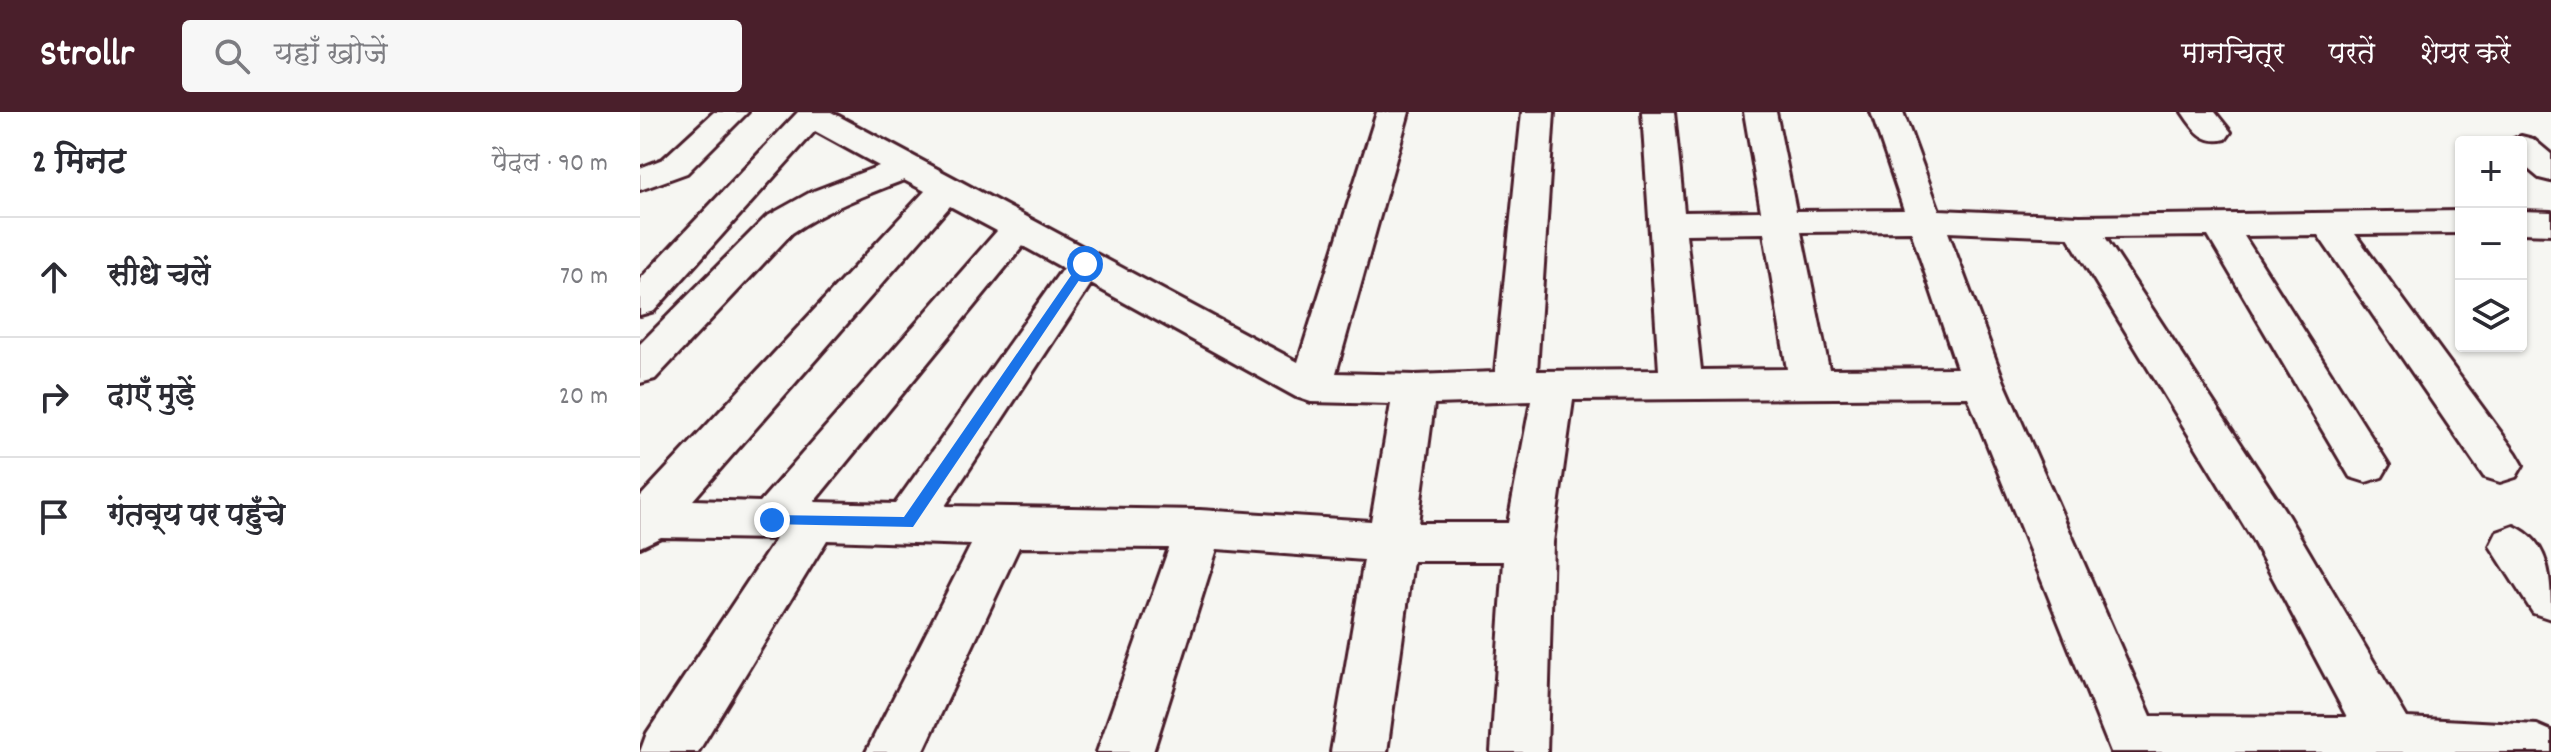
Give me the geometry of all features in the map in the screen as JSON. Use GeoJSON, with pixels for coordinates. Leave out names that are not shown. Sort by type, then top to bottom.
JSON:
{"type":"FeatureCollection","features":[{"type":"Feature","properties":{"kind":"street"},"geometry":{"type":"LineString","coordinates":[[640,180],[675,166],[732,112]]}},
{"type":"Feature","properties":{"kind":"street"},"geometry":{"type":"LineString","coordinates":[[1311,387],[1393,112]]}},
{"type":"Feature","properties":{"kind":"street"},"geometry":{"type":"LineString","coordinates":[[1519,752],[1534,387],[1538,112]]}},
{"type":"Feature","properties":{"kind":"street"},"geometry":{"type":"LineString","coordinates":[[1658,112],[1681,384]]}},
{"type":"Feature","properties":{"kind":"street"},"geometry":{"type":"LineString","coordinates":[[1760,112],[1811,385]]}},
{"type":"Feature","properties":{"kind":"street"},"geometry":{"type":"LineString","coordinates":[[1887,112],[1983,382],[2137,747],[2537,752]]}},
{"type":"Feature","properties":{"kind":"street"},"geometry":{"type":"LineString","coordinates":[[640,302],[814,114],[945,190],[1311,387],[1415,390],[1983,382]]}},
{"type":"Feature","properties":{"kind":"street"},"geometry":{"type":"LineString","coordinates":[[2527,143],[2551,141]]}},
{"type":"Feature","properties":{"kind":"street"},"geometry":{"type":"LineString","coordinates":[[2527,150],[2551,171]]}},
{"type":"Feature","properties":{"kind":"street"},"geometry":{"type":"LineString","coordinates":[[640,369],[779,225],[807,208],[905,168]]}},
{"type":"Feature","properties":{"kind":"street"},"geometry":{"type":"LineString","coordinates":[[643,521],[945,190]]}},
{"type":"Feature","properties":{"kind":"street"},"geometry":{"type":"LineString","coordinates":[[1667,223],[1925,220],[2080,227],[2455,222]]}},
{"type":"Feature","properties":{"kind":"street"},"geometry":{"type":"LineString","coordinates":[[2527,222],[2551,223]]}},
{"type":"Feature","properties":{"kind":"street"},"geometry":{"type":"LineString","coordinates":[[2329,224],[2500,465]]}},
{"type":"Feature","properties":{"kind":"street"},"geometry":{"type":"LineString","coordinates":[[2219,225],[2366,465]]}},
{"type":"Feature","properties":{"kind":"street"},"geometry":{"type":"LineString","coordinates":[[2080,227],[2268,524],[2394,748]]}},
{"type":"Feature","properties":{"kind":"street"},"geometry":{"type":"LineString","coordinates":[[667,752],[793,521],[1018,229]]}},
{"type":"Feature","properties":{"kind":"street"},"geometry":{"type":"LineString","coordinates":[[908,523],[1085,264]]}},
{"type":"Feature","properties":{"kind":"street"},"geometry":{"type":"LineString","coordinates":[[1359,752],[1389,542],[1415,390]]}},
{"type":"Feature","properties":{"kind":"street"},"geometry":{"type":"LineString","coordinates":[[643,521],[1200,529],[1389,542],[1529,542]]}},
{"type":"Feature","properties":{"kind":"street"},"geometry":{"type":"LineString","coordinates":[[894,752],[1004,528]]}},
{"type":"Feature","properties":{"kind":"street"},"geometry":{"type":"LineString","coordinates":[[1125,752],[1200,529]]}},
{"type":"Feature","properties":{"kind":"street"},"geometry":{"type":"LineString","coordinates":[[2514,546],[2551,598]]}},
{"type":"Feature","properties":{"kind":"route"},"geometry":{"type":"LineString","coordinates":[[772,520],[908,523],[1085,264]]}}]}
